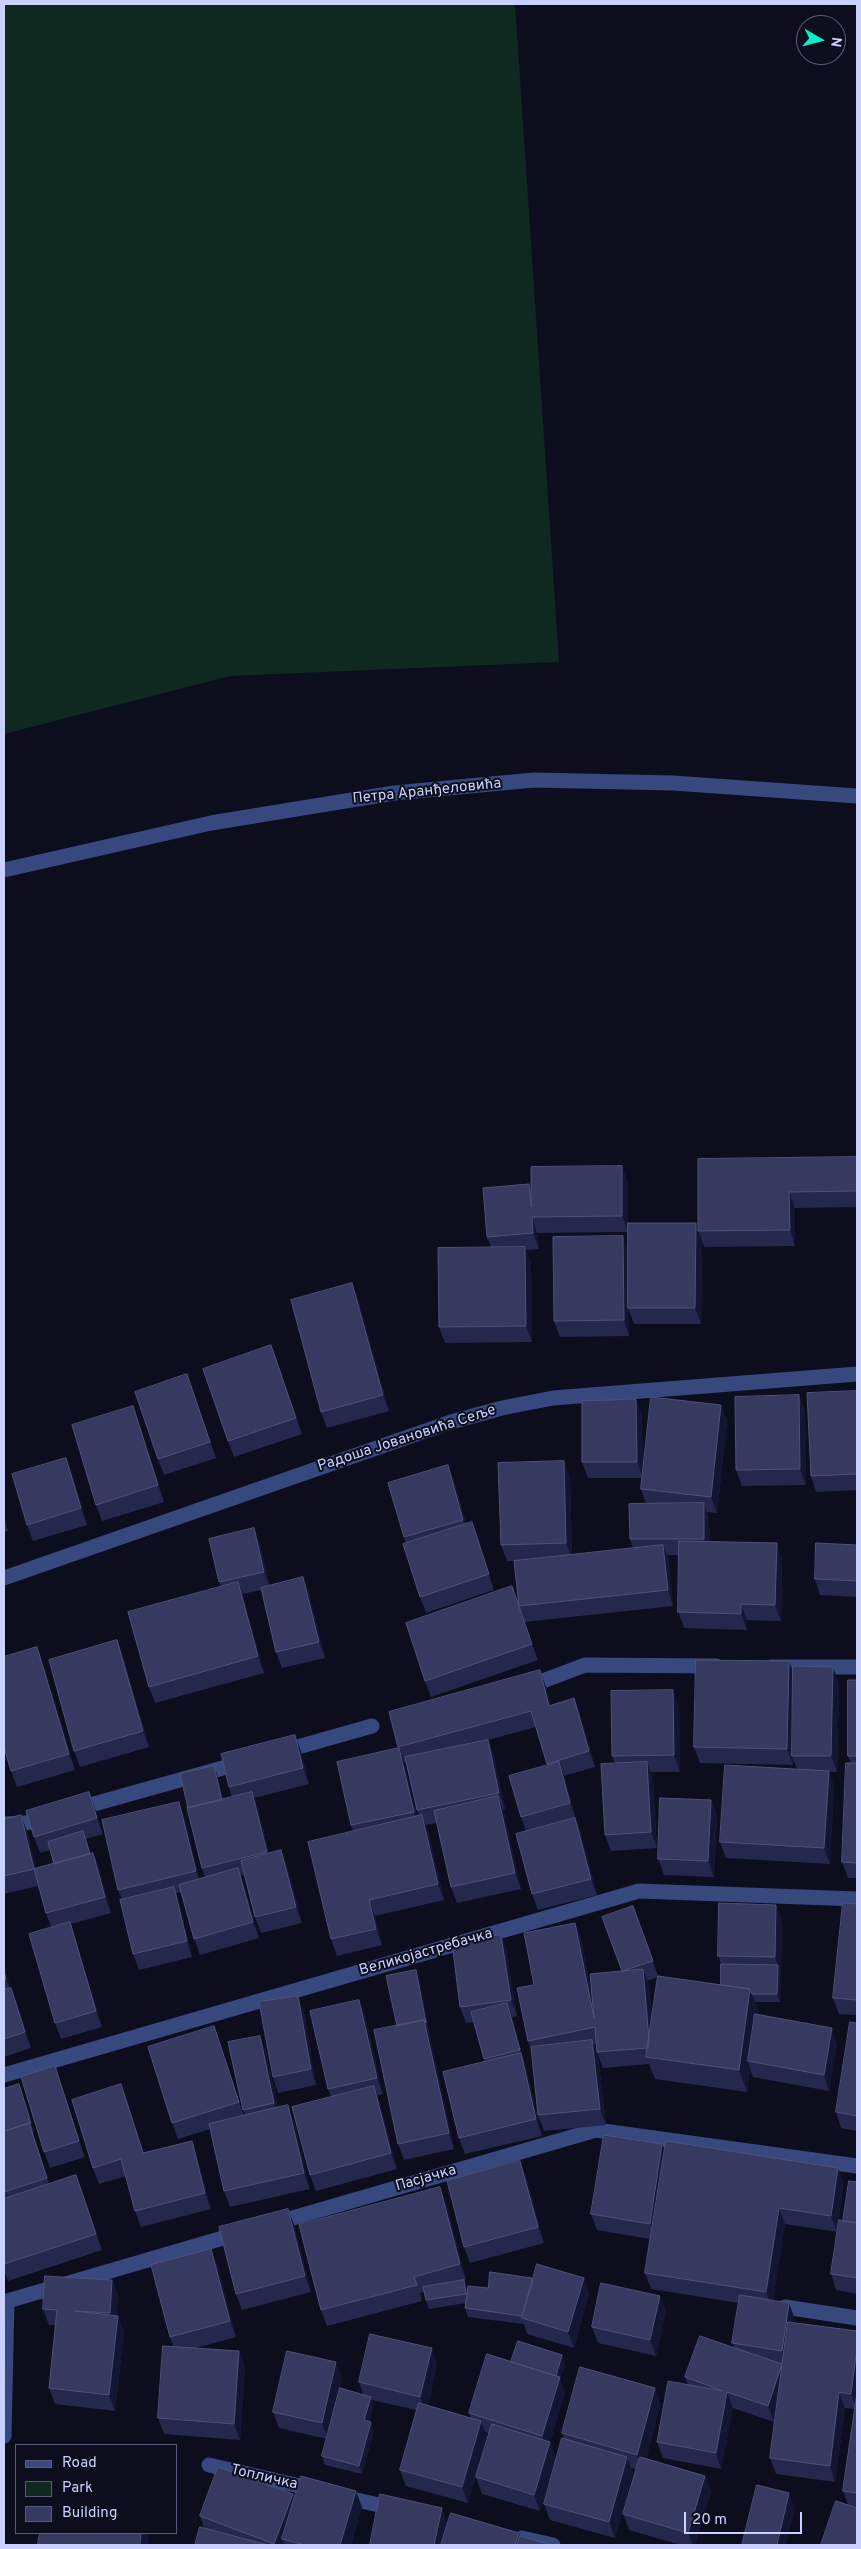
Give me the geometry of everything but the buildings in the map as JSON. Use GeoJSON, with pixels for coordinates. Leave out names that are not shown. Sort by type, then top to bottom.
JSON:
{"type":"FeatureCollection","features":[{"type":"Feature","properties":{"kind":"street","name":"Петра Аранђеловића"},"geometry":{"type":"LineString","coordinates":[[4,870],[211,824],[394,793],[534,780],[674,783],[857,796]]}},
{"type":"Feature","properties":{"kind":"street","name":"Радоша Јовановића Сеље"},"geometry":{"type":"LineString","coordinates":[[4,1578],[451,1422],[502,1408],[553,1398],[857,1374]]}},
{"type":"Feature","properties":{"kind":"street"},"geometry":{"type":"LineString","coordinates":[[540,1682],[585,1666],[731,1666]]}},
{"type":"Feature","properties":{"kind":"street"},"geometry":{"type":"LineString","coordinates":[[760,1667],[857,1668]]}},
{"type":"Feature","properties":{"kind":"street"},"geometry":{"type":"LineString","coordinates":[[4,1824],[26,1824],[372,1726]]}},
{"type":"Feature","properties":{"kind":"street","name":"Великојастребачка"},"geometry":{"type":"LineString","coordinates":[[4,2075],[639,1891],[857,1899]]}},
{"type":"Feature","properties":{"kind":"street","name":"Пасјачка"},"geometry":{"type":"LineString","coordinates":[[5,2301],[596,2130],[857,2166]]}},
{"type":"Feature","properties":{"kind":"street"},"geometry":{"type":"LineString","coordinates":[[4,2436],[5,2301]]}},
{"type":"Feature","properties":{"kind":"street"},"geometry":{"type":"LineString","coordinates":[[784,2307],[857,2318]]}},
{"type":"Feature","properties":{"kind":"street","name":"Топличка"},"geometry":{"type":"LineString","coordinates":[[209,2465],[410,2512]]}},
{"type":"Feature","properties":{"kind":"street"},"geometry":{"type":"LineString","coordinates":[[505,2534],[553,2545]]}},
{"type":"Feature","properties":{"kind":"green space"},"geometry":{"type":"Polygon","coordinates":[[[4,4],[515,4],[559,662],[230,676],[4,734],[4,4]]]}}]}
